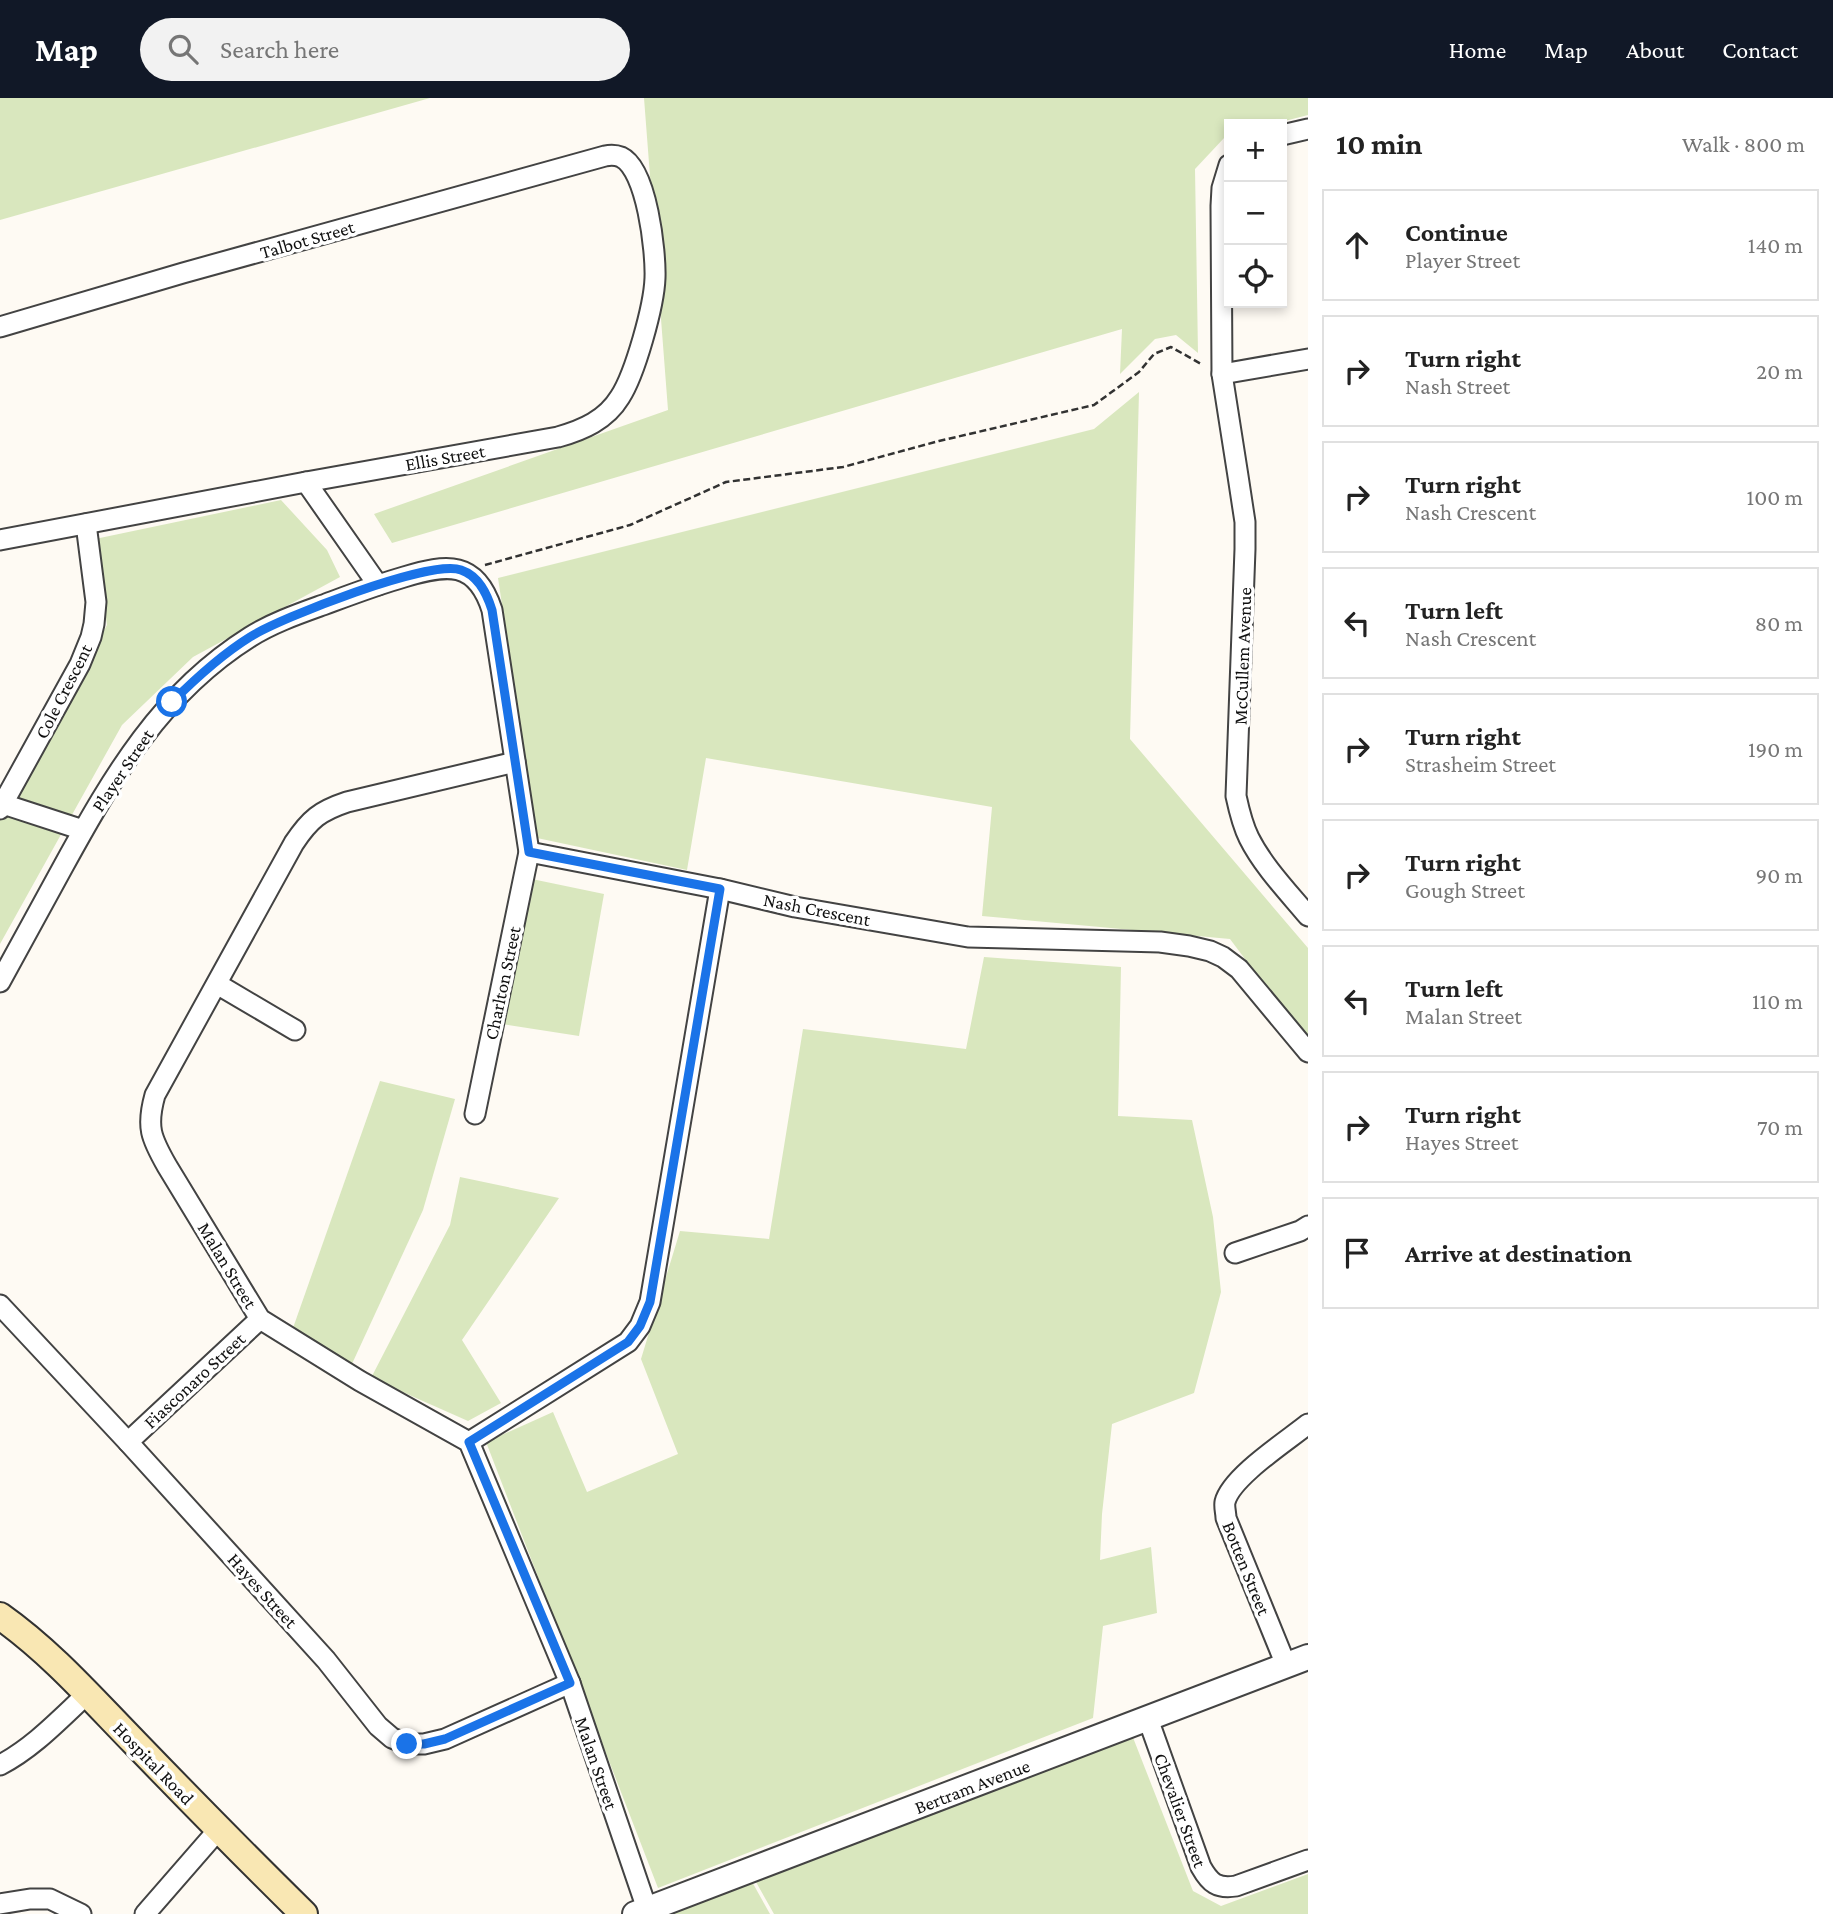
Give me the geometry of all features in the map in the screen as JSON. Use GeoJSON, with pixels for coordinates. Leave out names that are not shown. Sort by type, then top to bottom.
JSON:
{"type":"FeatureCollection","features":[{"type":"Feature","properties":{"kind":"main road","name":"Hospital Road"},"geometry":{"type":"LineString","coordinates":[[0,1616],[58,1664],[304,1914]]}},
{"type":"Feature","properties":{"kind":"street"},"geometry":{"type":"LineString","coordinates":[[1287,134],[1308,129]]}},
{"type":"Feature","properties":{"kind":"street","name":"Talbot Street"},"geometry":{"type":"LineString","coordinates":[[0,327],[183,273],[592,159],[615,155]]}},
{"type":"Feature","properties":{"kind":"street","name":"Ellis Street"},"geometry":{"type":"LineString","coordinates":[[0,540],[558,437],[580,431],[598,421],[620,397],[632,373],[655,279],[651,228],[640,181],[627,161],[615,155]]}},
{"type":"Feature","properties":{"kind":"street","name":"McCullem Avenue"},"geometry":{"type":"LineString","coordinates":[[1224,181],[1221,206],[1222,374],[1245,522],[1236,796],[1249,839],[1308,916]]}},
{"type":"Feature","properties":{"kind":"street"},"geometry":{"type":"LineString","coordinates":[[1222,374],[1308,359]]}},
{"type":"Feature","properties":{"kind":"street"},"geometry":{"type":"LineString","coordinates":[[306,482],[378,585]]}},
{"type":"Feature","properties":{"kind":"street","name":"Cole Crescent"},"geometry":{"type":"LineString","coordinates":[[1,806],[80,664],[91,637],[96,602],[86,524]]}},
{"type":"Feature","properties":{"kind":"street","name":"Player Street"},"geometry":{"type":"LineString","coordinates":[[0,982],[114,776],[148,728],[192,682],[251,636],[288,617],[429,570],[453,568],[464,571]]}},
{"type":"Feature","properties":{"kind":"street"},"geometry":{"type":"LineString","coordinates":[[464,571],[483,588],[492,610],[529,852]]}},
{"type":"Feature","properties":{"kind":"street","name":"Malan Street"},"geometry":{"type":"LineString","coordinates":[[515,762],[347,802],[328,808],[315,816],[294,843],[155,1095],[150,1129],[167,1166],[260,1319],[360,1381],[469,1442],[570,1683],[641,1912]]}},
{"type":"Feature","properties":{"kind":"street"},"geometry":{"type":"LineString","coordinates":[[1,806],[83,831]]}},
{"type":"Feature","properties":{"kind":"street","name":"Nash Crescent"},"geometry":{"type":"LineString","coordinates":[[529,852],[796,906],[968,937],[1160,942],[1210,951],[1239,969],[1308,1052]]}},
{"type":"Feature","properties":{"kind":"street","name":"Charlton Street"},"geometry":{"type":"LineString","coordinates":[[475,1114],[529,852]]}},
{"type":"Feature","properties":{"kind":"street"},"geometry":{"type":"LineString","coordinates":[[469,1442],[628,1342],[640,1326],[650,1302],[720,889]]}},
{"type":"Feature","properties":{"kind":"street"},"geometry":{"type":"LineString","coordinates":[[217,984],[295,1030]]}},
{"type":"Feature","properties":{"kind":"street"},"geometry":{"type":"LineString","coordinates":[[1235,1252],[1308,1226]]}},
{"type":"Feature","properties":{"kind":"street","name":"Hayes Street"},"geometry":{"type":"LineString","coordinates":[[0,1305],[326,1660],[378,1726],[392,1738],[407,1744],[424,1744],[445,1739],[570,1683]]}},
{"type":"Feature","properties":{"kind":"street","name":"Fiasconaro Street"},"geometry":{"type":"LineString","coordinates":[[128,1442],[260,1319]]}},
{"type":"Feature","properties":{"kind":"street","name":"Botten Street"},"geometry":{"type":"LineString","coordinates":[[1297,1661],[1226,1518],[1225,1504],[1231,1489],[1244,1474],[1308,1424]]}},
{"type":"Feature","properties":{"kind":"street","name":"Bertram Avenue"},"geometry":{"type":"LineString","coordinates":[[641,1912],[1297,1661]]}},
{"type":"Feature","properties":{"kind":"street"},"geometry":{"type":"LineString","coordinates":[[0,1765],[31,1745],[87,1693]]}},
{"type":"Feature","properties":{"kind":"street","name":"Chevalier Street"},"geometry":{"type":"LineString","coordinates":[[1148,1719],[1208,1880],[1226,1887],[1237,1886],[1308,1860]]}},
{"type":"Feature","properties":{"kind":"street"},"geometry":{"type":"LineString","coordinates":[[145,1914],[219,1829]]}},
{"type":"Feature","properties":{"kind":"street"},"geometry":{"type":"LineString","coordinates":[[0,1904],[50,1899],[81,1914]]}},
{"type":"Feature","properties":{"kind":"path"},"geometry":{"type":"LineString","coordinates":[[464,571],[630,525],[726,482],[843,467],[939,441],[1094,405],[1139,372],[1154,354],[1171,347],[1222,374]]}},
{"type":"Feature","properties":{"kind":"green space"},"geometry":{"type":"Polygon","coordinates":[[[0,98],[430,98],[0,220],[0,98]]]}},
{"type":"Feature","properties":{"kind":"green space"},"geometry":{"type":"Polygon","coordinates":[[[644,98],[1308,98],[1308,115],[1287,120],[1224,119],[1224,138],[1195,169],[1198,353],[1176,335],[1155,339],[1120,374],[1122,329],[392,543],[374,514],[668,410],[644,98]]]}},
{"type":"Feature","properties":{"kind":"green space"},"geometry":{"type":"Polygon","coordinates":[[[1139,392],[1130,739],[1308,948],[1308,1043],[1230,939],[982,916],[992,807],[706,758],[687,870],[537,838],[498,578],[1094,429],[1139,392]]]}},
{"type":"Feature","properties":{"kind":"green space"},"geometry":{"type":"Polygon","coordinates":[[[281,500],[327,550],[340,577],[193,657],[122,725],[0,944],[0,819],[107,625],[95,539],[281,500]]]}},
{"type":"Feature","properties":{"kind":"green space"},"geometry":{"type":"Polygon","coordinates":[[[527,878],[604,894],[579,1036],[502,1024],[527,878]]]}},
{"type":"Feature","properties":{"kind":"green space"},"geometry":{"type":"Polygon","coordinates":[[[984,957],[1121,967],[1118,1116],[1192,1120],[1213,1217],[1221,1292],[1194,1393],[1112,1424],[1102,1514],[1100,1560],[1151,1547],[1157,1613],[1103,1626],[1093,1718],[658,1888],[486,1442],[553,1412],[587,1492],[678,1454],[641,1359],[680,1231],[769,1239],[803,1029],[966,1049],[984,957]]]}},
{"type":"Feature","properties":{"kind":"green space"},"geometry":{"type":"Polygon","coordinates":[[[380,1081],[455,1099],[423,1210],[351,1366],[293,1328],[380,1081]]]}},
{"type":"Feature","properties":{"kind":"green space"},"geometry":{"type":"Polygon","coordinates":[[[460,1177],[559,1198],[462,1340],[501,1403],[468,1421],[371,1378],[450,1225],[460,1177]]]}},
{"type":"Feature","properties":{"kind":"green space"},"geometry":{"type":"Polygon","coordinates":[[[1132,1735],[1193,1891],[1221,1906],[1308,1874],[1308,1914],[774,1914],[756,1882],[1132,1735]]]}},
{"type":"Feature","properties":{"kind":"green space"},"geometry":{"type":"Polygon","coordinates":[[[751,1880],[770,1914],[669,1914],[751,1880]]]}},
{"type":"Feature","properties":{"kind":"route"},"geometry":{"type":"LineString","coordinates":[[172,702],[217,661],[251,636],[288,617],[429,570],[453,568],[464,571],[483,588],[492,610],[529,852],[720,889],[650,1302],[640,1326],[628,1342],[469,1442],[570,1683],[445,1739],[424,1744],[407,1744]]}}]}
